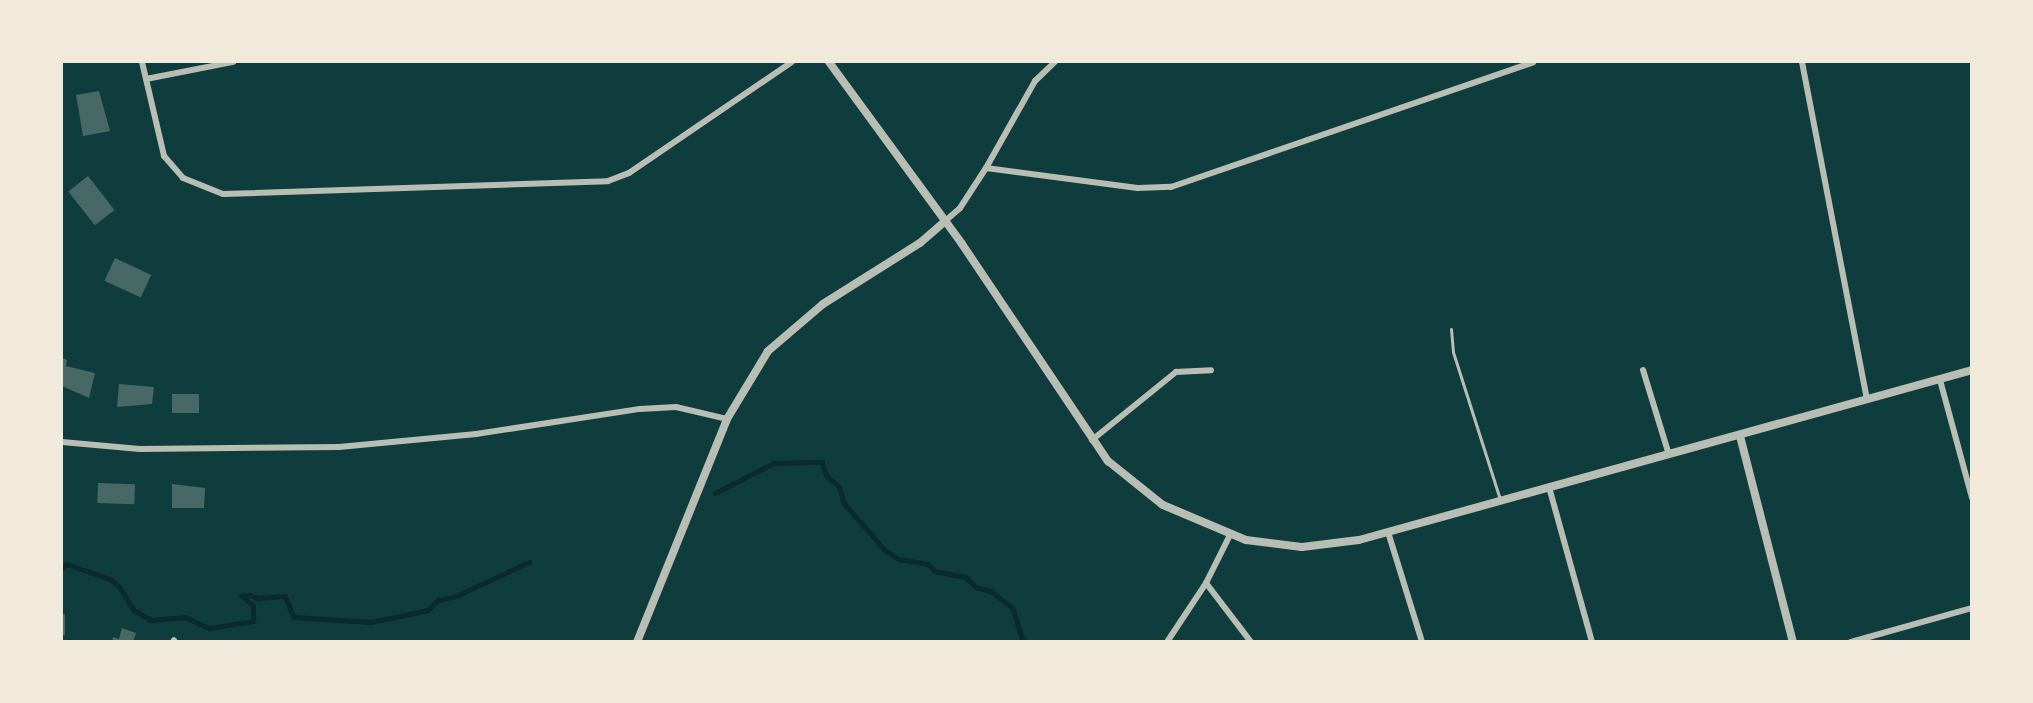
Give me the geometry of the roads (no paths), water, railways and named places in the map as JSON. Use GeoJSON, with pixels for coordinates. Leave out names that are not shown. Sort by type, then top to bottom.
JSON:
{"type":"FeatureCollection","features":[{"type":"Feature","properties":{"kind":"street"},"geometry":{"type":"LineString","coordinates":[[142,62],[158,141],[172,169],[183,178],[208,190],[244,194],[609,181],[629,174],[792,62]]}},
{"type":"Feature","properties":{"kind":"street"},"geometry":{"type":"LineString","coordinates":[[146,79],[233,62]]}},
{"type":"Feature","properties":{"kind":"street"},"geometry":{"type":"LineString","coordinates":[[829,62],[944,222],[1092,440],[1114,467],[1145,494],[1230,535],[1302,547],[1388,532],[1668,452],[1740,436],[1971,370]]}},
{"type":"Feature","properties":{"kind":"street"},"geometry":{"type":"LineString","coordinates":[[637,642],[727,419],[747,381],[788,330],[845,289],[921,243],[960,208],[986,168],[1035,81],[1055,62]]}},
{"type":"Feature","properties":{"kind":"street"},"geometry":{"type":"LineString","coordinates":[[986,168],[1138,188],[1171,187],[1533,62]]}},
{"type":"Feature","properties":{"kind":"street"},"geometry":{"type":"LineString","coordinates":[[1802,62],[1867,398]]}},
{"type":"Feature","properties":{"kind":"street"},"geometry":{"type":"LineString","coordinates":[[1092,440],[1176,372],[1211,370]]}},
{"type":"Feature","properties":{"kind":"street"},"geometry":{"type":"LineString","coordinates":[[1643,370],[1668,452]]}},
{"type":"Feature","properties":{"kind":"street"},"geometry":{"type":"LineString","coordinates":[[1940,380],[1971,498]]}},
{"type":"Feature","properties":{"kind":"street"},"geometry":{"type":"LineString","coordinates":[[62,442],[140,449],[339,447],[476,434],[640,409],[676,407],[727,419]]}},
{"type":"Feature","properties":{"kind":"street"},"geometry":{"type":"LineString","coordinates":[[1740,436],[1793,642]]}},
{"type":"Feature","properties":{"kind":"street"},"geometry":{"type":"LineString","coordinates":[[1549,487],[1592,642]]}},
{"type":"Feature","properties":{"kind":"street"},"geometry":{"type":"LineString","coordinates":[[1388,532],[1422,642]]}},
{"type":"Feature","properties":{"kind":"street"},"geometry":{"type":"LineString","coordinates":[[1167,642],[1206,583],[1230,535]]}},
{"type":"Feature","properties":{"kind":"street"},"geometry":{"type":"LineString","coordinates":[[1206,583],[1251,642]]}},
{"type":"Feature","properties":{"kind":"street"},"geometry":{"type":"LineString","coordinates":[[1851,642],[1971,608]]}},
{"type":"Feature","properties":{"kind":"lane"},"geometry":{"type":"LineString","coordinates":[[1451,329],[1453,352],[1500,501]]}},
{"type":"Feature","properties":{"kind":"waterway"},"geometry":{"type":"LineString","coordinates":[[715,493],[774,463],[822,462],[827,476],[839,486],[845,504],[885,550],[899,559],[928,564],[935,571],[966,577],[976,587],[991,591],[1013,608],[1022,638],[1027,642]]}},
{"type":"Feature","properties":{"kind":"waterway"},"geometry":{"type":"LineString","coordinates":[[62,568],[67,564],[110,579],[120,587],[134,610],[151,620],[185,617],[210,628],[253,621],[253,606],[242,596],[250,595],[258,598],[285,596],[294,617],[371,622],[428,610],[438,600],[454,597],[529,562]]}}]}
